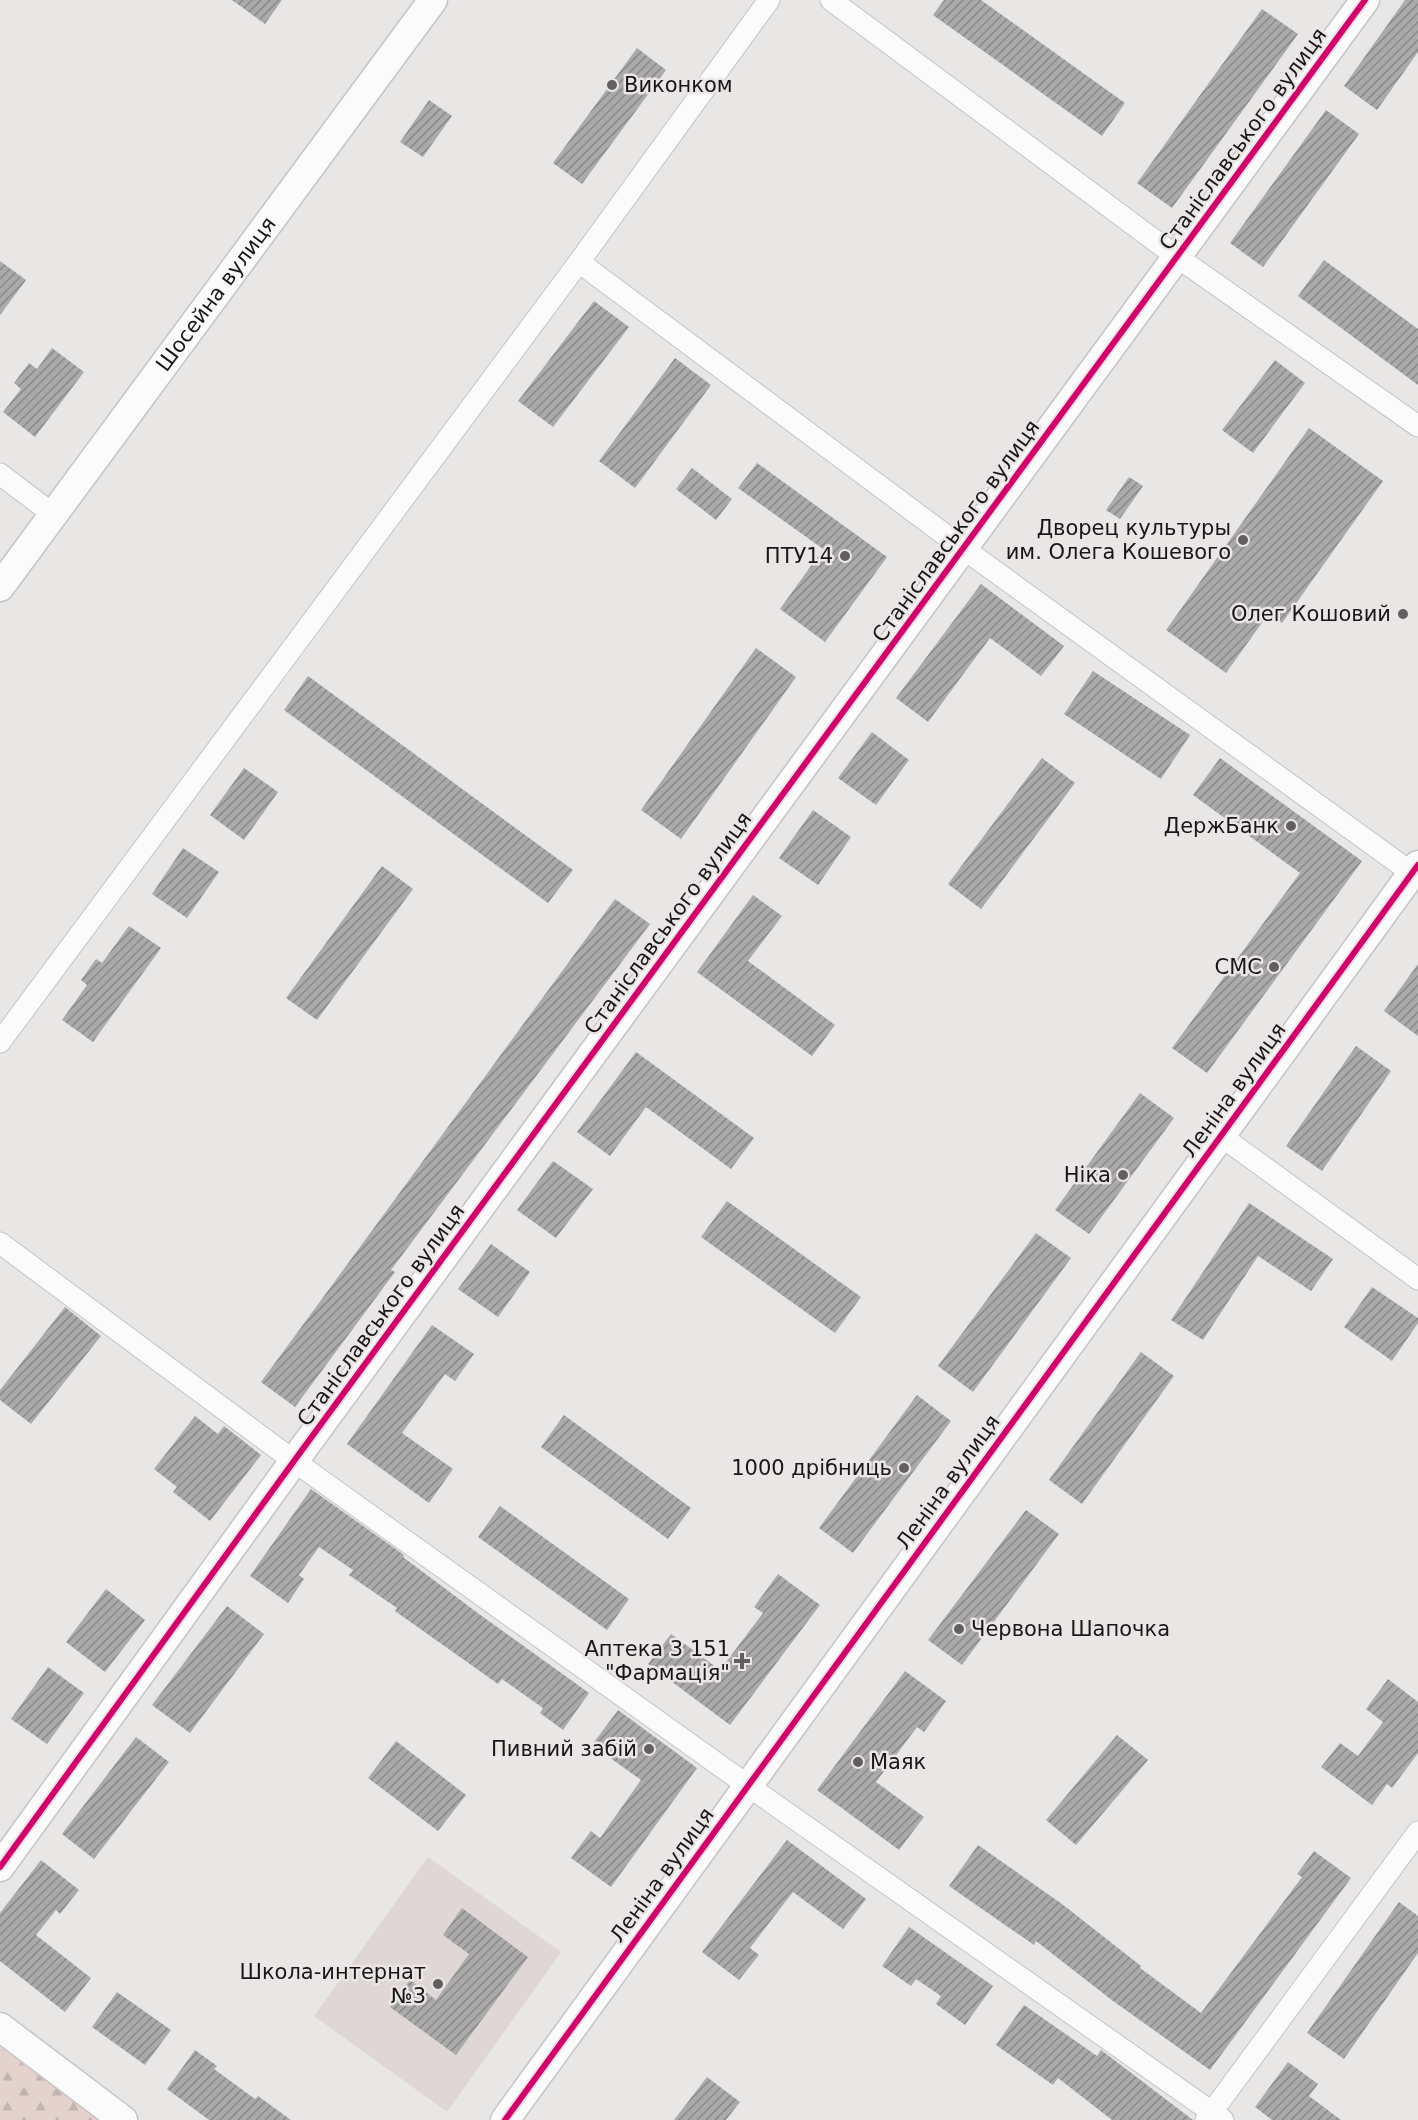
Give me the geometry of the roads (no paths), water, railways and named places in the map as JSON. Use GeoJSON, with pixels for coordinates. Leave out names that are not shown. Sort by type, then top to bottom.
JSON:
{"type":"FeatureCollection","features":[{"type":"Feature","properties":{"kind":"street","name":"Шосейна вулиця"},"geometry":{"type":"LineString","coordinates":[[0,587],[433,0]]}},
{"type":"Feature","properties":{"kind":"street"},"geometry":{"type":"LineString","coordinates":[[0,1042],[579,262],[769,0]]}},
{"type":"Feature","properties":{"kind":"street"},"geometry":{"type":"LineString","coordinates":[[831,0],[1177,257],[1418,426]]}},
{"type":"Feature","properties":{"kind":"street","name":"Станіславського вулиця"},"geometry":{"type":"LineString","coordinates":[[0,1867],[294,1461],[1365,0]]}},
{"type":"Feature","properties":{"kind":"street"},"geometry":{"type":"LineString","coordinates":[[579,262],[964,549],[1415,869]]}},
{"type":"Feature","properties":{"kind":"street"},"geometry":{"type":"LineString","coordinates":[[0,474],[54,514]]}},
{"type":"Feature","properties":{"kind":"street","name":"Леніна вулиця"},"geometry":{"type":"LineString","coordinates":[[505,2120],[1415,869]]}},
{"type":"Feature","properties":{"kind":"street"},"geometry":{"type":"LineString","coordinates":[[1221,1136],[1418,1279]]}},
{"type":"Feature","properties":{"kind":"street"},"geometry":{"type":"LineString","coordinates":[[0,1243],[294,1461],[1214,2117],[1418,1832]]}},
{"type":"Feature","properties":{"kind":"street"},"geometry":{"type":"LineString","coordinates":[[0,2027],[123,2120]]}},
{"type":"Feature","properties":{"kind":"place","name":"Виконком"},"geometry":{"type":"Point","coordinates":[612,85]}},
{"type":"Feature","properties":{"kind":"place","name":"Дворец культуры им. Олега Кошевого"},"geometry":{"type":"Point","coordinates":[1243,540]}},
{"type":"Feature","properties":{"kind":"place","name":"ПТУ14"},"geometry":{"type":"Point","coordinates":[845,556]}},
{"type":"Feature","properties":{"kind":"place","name":"Олег Кошовий"},"geometry":{"type":"Point","coordinates":[1403,614]}},
{"type":"Feature","properties":{"kind":"place","name":"ДержБанк"},"geometry":{"type":"Point","coordinates":[1291,826]}},
{"type":"Feature","properties":{"kind":"place","name":"СМС"},"geometry":{"type":"Point","coordinates":[1274,967]}},
{"type":"Feature","properties":{"kind":"place","name":"Ніка"},"geometry":{"type":"Point","coordinates":[1123,1175]}},
{"type":"Feature","properties":{"kind":"place","name":"1000 дрібниць"},"geometry":{"type":"Point","coordinates":[904,1468]}},
{"type":"Feature","properties":{"kind":"place","name":"Червона Шапочка"},"geometry":{"type":"Point","coordinates":[959,1629]}},
{"type":"Feature","properties":{"kind":"place","name":"Аптека 3 151 \"Фармація\""},"geometry":{"type":"Point","coordinates":[742,1661]}},
{"type":"Feature","properties":{"kind":"place","name":"Пивний забій"},"geometry":{"type":"Point","coordinates":[649,1749]}},
{"type":"Feature","properties":{"kind":"place","name":"Маяк"},"geometry":{"type":"Point","coordinates":[858,1762]}},
{"type":"Feature","properties":{"kind":"place","name":"Школа-интернат №3"},"geometry":{"type":"Point","coordinates":[438,1984]}}]}
